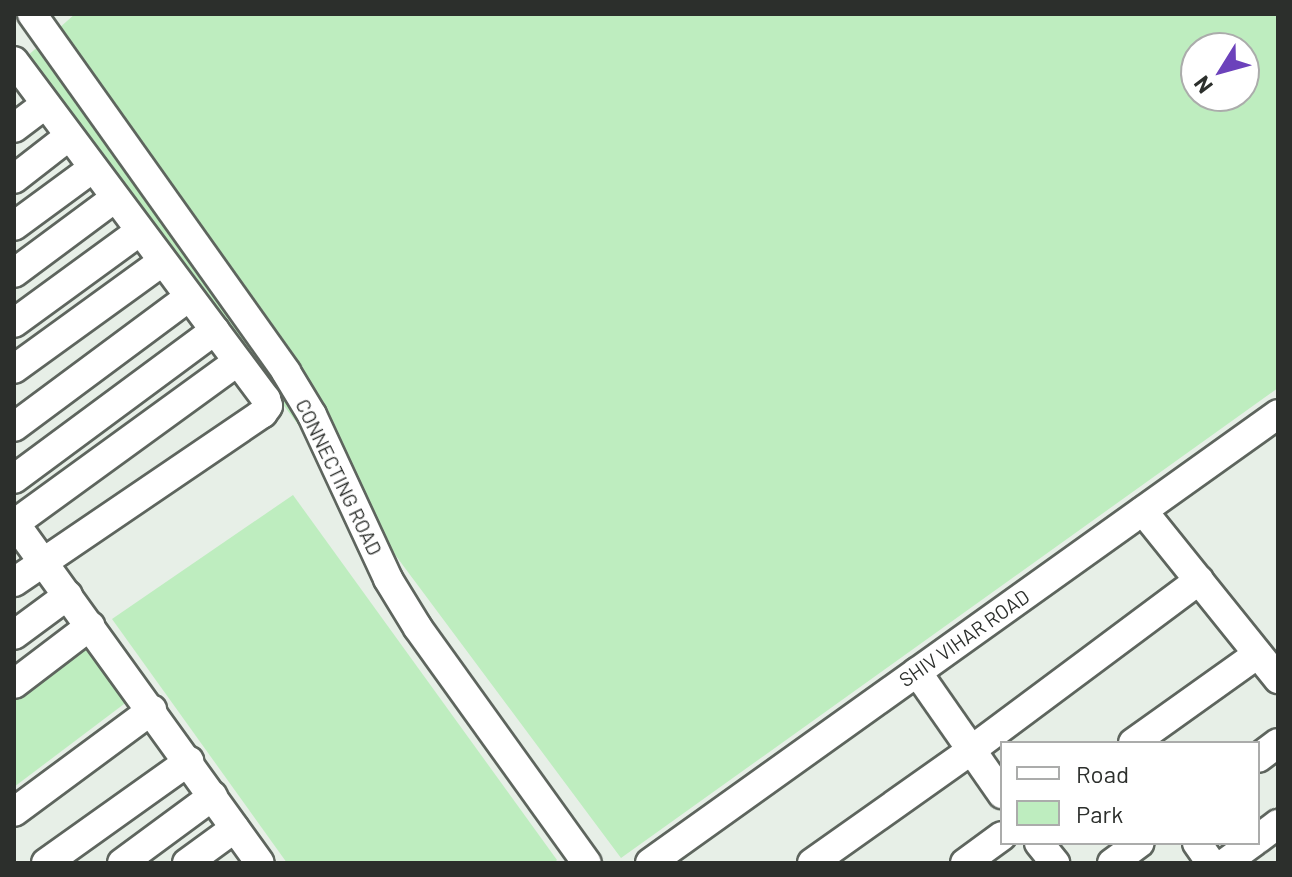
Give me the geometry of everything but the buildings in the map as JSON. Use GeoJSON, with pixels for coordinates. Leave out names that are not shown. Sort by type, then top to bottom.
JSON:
{"type":"FeatureCollection","features":[{"type":"Feature","properties":{"kind":"street","name":"CONNECTING ROAD"},"geometry":{"type":"LineString","coordinates":[[32,14],[286,372],[312,415],[388,579],[418,628],[587,863]]}},
{"type":"Feature","properties":{"kind":"street"},"geometry":{"type":"LineString","coordinates":[[14,582],[266,409],[266,399],[16,67]]}},
{"type":"Feature","properties":{"kind":"street"},"geometry":{"type":"LineString","coordinates":[[14,128],[45,105]]}},
{"type":"Feature","properties":{"kind":"street"},"geometry":{"type":"LineString","coordinates":[[14,179],[68,137]]}},
{"type":"Feature","properties":{"kind":"street"},"geometry":{"type":"LineString","coordinates":[[14,226],[93,168]]}},
{"type":"Feature","properties":{"kind":"street"},"geometry":{"type":"LineString","coordinates":[[14,273],[115,198]]}},
{"type":"Feature","properties":{"kind":"street"},"geometry":{"type":"LineString","coordinates":[[14,323],[139,232]]}},
{"type":"Feature","properties":{"kind":"street"},"geometry":{"type":"LineString","coordinates":[[14,369],[162,262]]}},
{"type":"Feature","properties":{"kind":"street"},"geometry":{"type":"LineString","coordinates":[[14,427],[188,298]]}},
{"type":"Feature","properties":{"kind":"street"},"geometry":{"type":"LineString","coordinates":[[14,479],[215,330]]}},
{"type":"Feature","properties":{"kind":"street"},"geometry":{"type":"LineString","coordinates":[[237,362],[14,523],[189,761],[254,861]]}},
{"type":"Feature","properties":{"kind":"street","name":"SHIV VIHAR ROAD"},"geometry":{"type":"LineString","coordinates":[[650,863],[1278,414]]}},
{"type":"Feature","properties":{"kind":"street"},"geometry":{"type":"LineString","coordinates":[[1143,511],[1278,679]]}},
{"type":"Feature","properties":{"kind":"street"},"geometry":{"type":"LineString","coordinates":[[812,863],[970,751],[1199,580]]}},
{"type":"Feature","properties":{"kind":"street"},"geometry":{"type":"LineString","coordinates":[[14,635],[68,595]]}},
{"type":"Feature","properties":{"kind":"street"},"geometry":{"type":"LineString","coordinates":[[14,684],[90,626]]}},
{"type":"Feature","properties":{"kind":"street"},"geometry":{"type":"LineString","coordinates":[[1136,741],[1258,654]]}},
{"type":"Feature","properties":{"kind":"street"},"geometry":{"type":"LineString","coordinates":[[917,672],[1000,791]]}},
{"type":"Feature","properties":{"kind":"street"},"geometry":{"type":"LineString","coordinates":[[14,812],[152,710]]}},
{"type":"Feature","properties":{"kind":"street"},"geometry":{"type":"LineString","coordinates":[[1260,756],[1278,743]]}},
{"type":"Feature","properties":{"kind":"street"},"geometry":{"type":"LineString","coordinates":[[46,863],[189,761]]}},
{"type":"Feature","properties":{"kind":"street"},"geometry":{"type":"LineString","coordinates":[[122,863],[213,796]]}},
{"type":"Feature","properties":{"kind":"street"},"geometry":{"type":"LineString","coordinates":[[1260,838],[1278,824]]}},
{"type":"Feature","properties":{"kind":"street"},"geometry":{"type":"LineString","coordinates":[[187,863],[235,828]]}},
{"type":"Feature","properties":{"kind":"street"},"geometry":{"type":"LineString","coordinates":[[965,863],[1000,837]]}},
{"type":"Feature","properties":{"kind":"street"},"geometry":{"type":"LineString","coordinates":[[1041,845],[1055,863]]}},
{"type":"Feature","properties":{"kind":"street"},"geometry":{"type":"LineString","coordinates":[[1112,863],[1137,845]]}},
{"type":"Feature","properties":{"kind":"street"},"geometry":{"type":"LineString","coordinates":[[1198,845],[1211,863]]}},
{"type":"Feature","properties":{"kind":"street"},"geometry":{"type":"LineString","coordinates":[[1225,863],[1250,845]]}},
{"type":"Feature","properties":{"kind":"green space"},"geometry":{"type":"Polygon","coordinates":[[[75,14],[1278,14],[1278,388],[621,858],[25,58],[75,14]]]}},
{"type":"Feature","properties":{"kind":"green space"},"geometry":{"type":"Polygon","coordinates":[[[293,495],[557,860],[554,863],[287,863],[112,619],[293,495]]]}},
{"type":"Feature","properties":{"kind":"green space"},"geometry":{"type":"Polygon","coordinates":[[[82,640],[128,701],[14,787],[14,691],[82,640]]]}}]}
